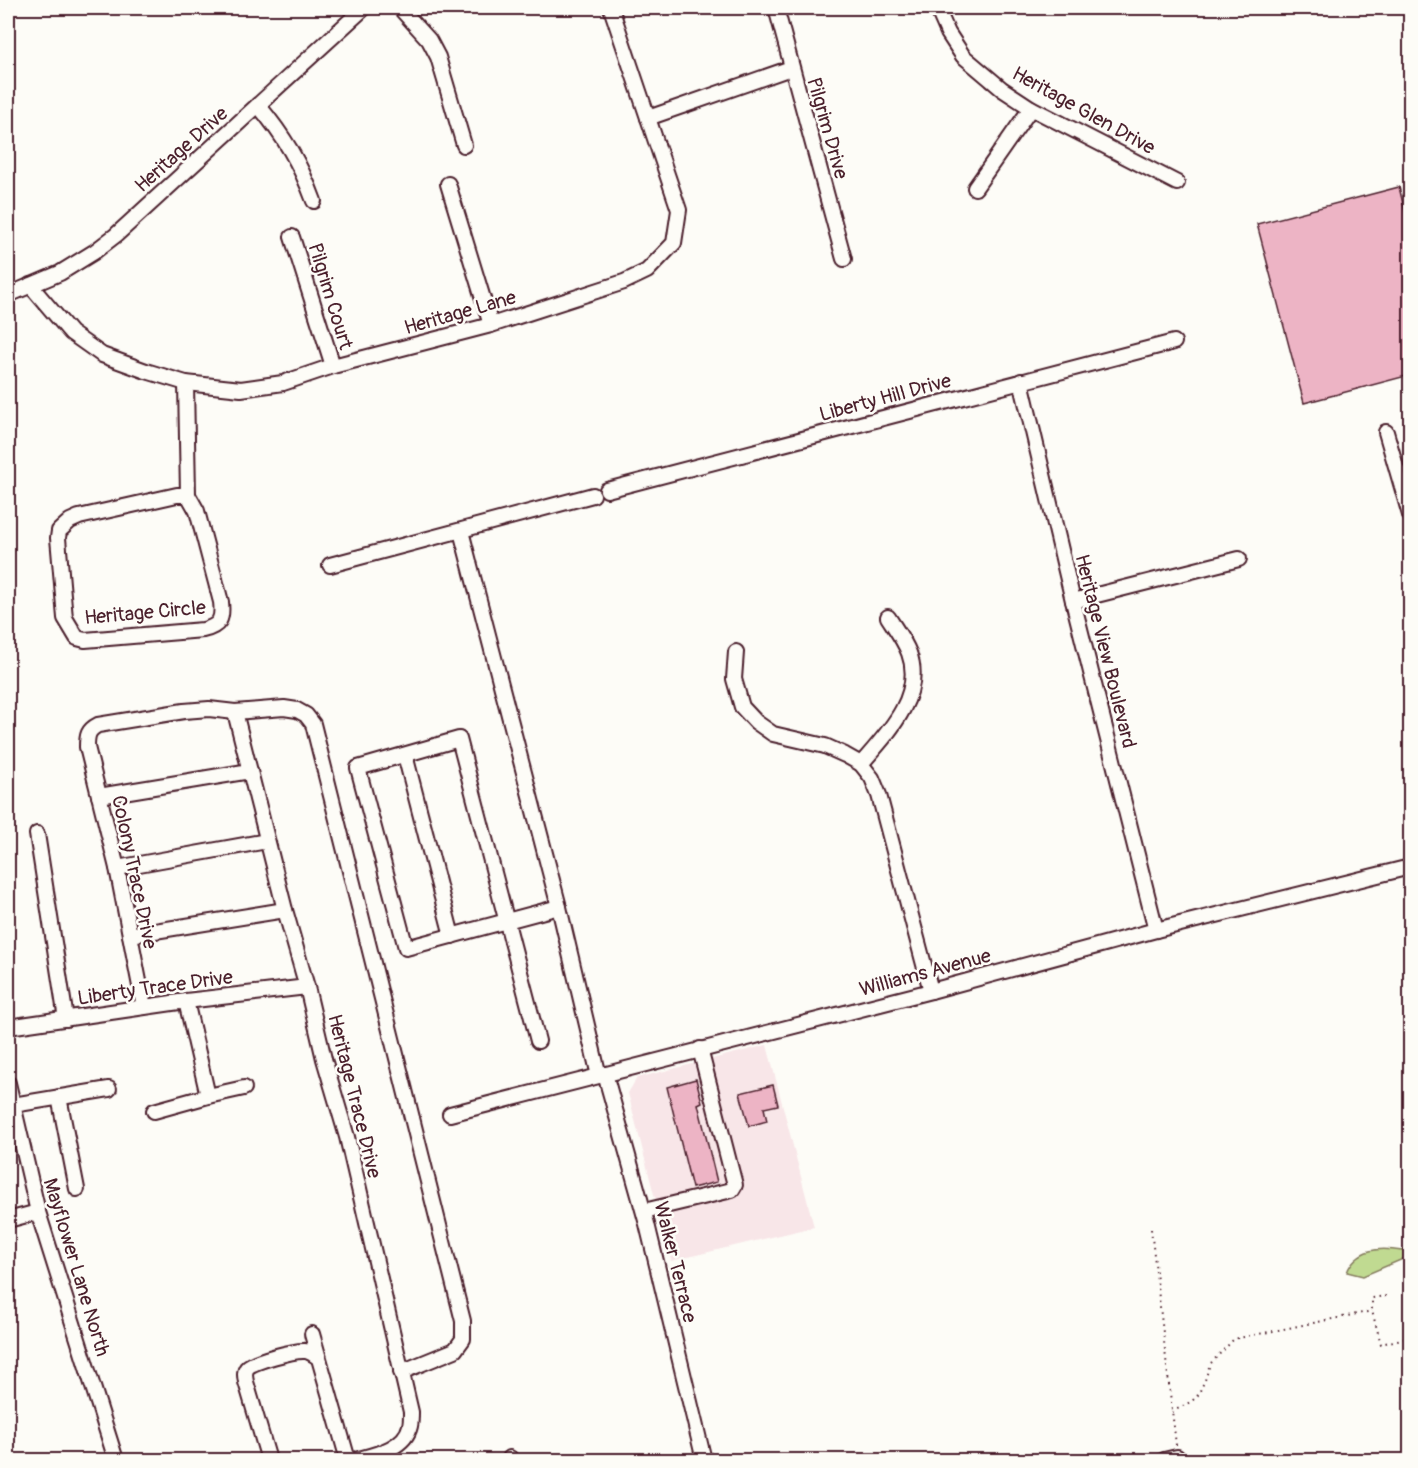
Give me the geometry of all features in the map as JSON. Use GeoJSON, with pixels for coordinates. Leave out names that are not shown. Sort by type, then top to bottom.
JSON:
{"type":"FeatureCollection","features":[{"type":"Feature","properties":{"kind":"street","name":"Heritage Drive"},"geometry":{"type":"LineString","coordinates":[[8,295],[60,273],[116,235],[364,8]]}},
{"type":"Feature","properties":{"kind":"street"},"geometry":{"type":"LineString","coordinates":[[400,8],[429,40],[438,57],[464,145]]}},
{"type":"Feature","properties":{"kind":"street","name":"Heritage Lane"},"geometry":{"type":"LineString","coordinates":[[30,285],[71,333],[102,355],[186,383],[241,389],[284,383],[333,366],[490,326],[624,282],[647,271],[674,243],[679,210],[611,8]]}},
{"type":"Feature","properties":{"kind":"street","name":"Pilgrim Drive"},"geometry":{"type":"LineString","coordinates":[[776,8],[844,259]]}},
{"type":"Feature","properties":{"kind":"street","name":"Heritage Glen Drive"},"geometry":{"type":"LineString","coordinates":[[937,8],[948,33],[963,56],[1002,89],[1031,108],[1177,183]]}},
{"type":"Feature","properties":{"kind":"street"},"geometry":{"type":"LineString","coordinates":[[648,117],[791,68]]}},
{"type":"Feature","properties":{"kind":"street"},"geometry":{"type":"LineString","coordinates":[[258,105],[292,150],[303,170],[314,201]]}},
{"type":"Feature","properties":{"kind":"street"},"geometry":{"type":"LineString","coordinates":[[975,188],[1031,108]]}},
{"type":"Feature","properties":{"kind":"street"},"geometry":{"type":"LineString","coordinates":[[448,184],[490,326]]}},
{"type":"Feature","properties":{"kind":"street","name":"Pilgrim Court"},"geometry":{"type":"LineString","coordinates":[[292,237],[333,366]]}},
{"type":"Feature","properties":{"kind":"street","name":"Liberty Hill Drive"},"geometry":{"type":"LineString","coordinates":[[330,565],[1174,342]]}},
{"type":"Feature","properties":{"kind":"street","name":"Heritage View Boulevard"},"geometry":{"type":"LineString","coordinates":[[1021,381],[1073,601],[1156,930]]}},
{"type":"Feature","properties":{"kind":"street","name":"Heritage Circle"},"geometry":{"type":"LineString","coordinates":[[186,383],[188,495],[197,511],[221,602],[222,613],[219,623],[203,630],[85,640],[76,638],[65,618],[59,531],[70,521],[79,517],[177,495],[188,495]]}},
{"type":"Feature","properties":{"kind":"street"},"geometry":{"type":"LineString","coordinates":[[1386,432],[1410,515]]}},
{"type":"Feature","properties":{"kind":"street","name":"Walker Terrace"},"geometry":{"type":"LineString","coordinates":[[461,531],[602,1075],[644,1211],[704,1461]]}},
{"type":"Feature","properties":{"kind":"street"},"geometry":{"type":"LineString","coordinates":[[1073,601],[1239,559]]}},
{"type":"Feature","properties":{"kind":"street"},"geometry":{"type":"LineString","coordinates":[[861,765],[890,730],[907,703],[912,681],[910,655],[888,617]]}},
{"type":"Feature","properties":{"kind":"street"},"geometry":{"type":"LineString","coordinates":[[736,652],[734,679],[742,707],[756,722],[772,734],[825,746],[861,765],[872,778],[879,795],[931,992]]}},
{"type":"Feature","properties":{"kind":"street"},"geometry":{"type":"LineString","coordinates":[[235,712],[284,708],[297,710],[306,715],[313,724],[464,1331],[460,1345],[443,1356],[401,1372]]}},
{"type":"Feature","properties":{"kind":"street","name":"Colony Trace Drive"},"geometry":{"type":"LineString","coordinates":[[144,1007],[117,868],[87,747],[87,736],[91,729],[98,725],[184,711],[209,709],[235,712]]}},
{"type":"Feature","properties":{"kind":"street","name":"Heritage Trace Drive"},"geometry":{"type":"LineString","coordinates":[[235,712],[324,1059],[347,1137],[411,1412],[410,1427],[399,1442],[384,1452],[355,1461]]}},
{"type":"Feature","properties":{"kind":"street"},"geometry":{"type":"LineString","coordinates":[[538,1041],[508,921],[459,740],[358,768],[406,948],[452,936],[508,921],[560,907]]}},
{"type":"Feature","properties":{"kind":"street"},"geometry":{"type":"LineString","coordinates":[[405,755],[452,936]]}},
{"type":"Feature","properties":{"kind":"street"},"geometry":{"type":"LineString","coordinates":[[99,796],[250,771]]}},
{"type":"Feature","properties":{"kind":"street"},"geometry":{"type":"LineString","coordinates":[[37,834],[66,1018]]}},
{"type":"Feature","properties":{"kind":"street"},"geometry":{"type":"LineString","coordinates":[[117,868],[267,841]]}},
{"type":"Feature","properties":{"kind":"street","name":"Williams Avenue"},"geometry":{"type":"LineString","coordinates":[[450,1114],[931,992],[1156,930],[1410,867]]}},
{"type":"Feature","properties":{"kind":"street"},"geometry":{"type":"LineString","coordinates":[[130,936],[285,910]]}},
{"type":"Feature","properties":{"kind":"street","name":"Liberty Trace Drive"},"geometry":{"type":"LineString","coordinates":[[8,1027],[186,1001],[307,987]]}},
{"type":"Feature","properties":{"kind":"street"},"geometry":{"type":"LineString","coordinates":[[186,1001],[208,1096]]}},
{"type":"Feature","properties":{"kind":"street"},"geometry":{"type":"LineString","coordinates":[[644,1211],[732,1190],[735,1185],[700,1049]]}},
{"type":"Feature","properties":{"kind":"street","name":"Mayflower Lane North"},"geometry":{"type":"LineString","coordinates":[[8,1083],[13,1105],[12,1127],[111,1459]]}},
{"type":"Feature","properties":{"kind":"street"},"geometry":{"type":"LineString","coordinates":[[154,1111],[244,1088]]}},
{"type":"Feature","properties":{"kind":"street"},"geometry":{"type":"LineString","coordinates":[[13,1105],[109,1089]]}},
{"type":"Feature","properties":{"kind":"street"},"geometry":{"type":"LineString","coordinates":[[59,1097],[77,1189]]}},
{"type":"Feature","properties":{"kind":"street"},"geometry":{"type":"LineString","coordinates":[[8,1220],[38,1212]]}},
{"type":"Feature","properties":{"kind":"street"},"geometry":{"type":"LineString","coordinates":[[312,1334],[348,1461]]}},
{"type":"Feature","properties":{"kind":"street"},"geometry":{"type":"LineString","coordinates":[[245,1371],[248,1366],[260,1361],[306,1350],[318,1357]]}},
{"type":"Feature","properties":{"kind":"street"},"geometry":{"type":"LineString","coordinates":[[243,1354],[246,1382],[269,1461]]}},
{"type":"Feature","properties":{"kind":"path"},"geometry":{"type":"LineString","coordinates":[[1151,1229],[1172,1412],[1170,1459]]}},
{"type":"Feature","properties":{"kind":"path"},"geometry":{"type":"LineString","coordinates":[[1386,1296],[1372,1298],[1372,1311],[1381,1344],[1410,1337]]}},
{"type":"Feature","properties":{"kind":"path"},"geometry":{"type":"LineString","coordinates":[[1172,1412],[1198,1395],[1210,1364],[1234,1339],[1372,1311]]}},
{"type":"Feature","properties":{"kind":"shaded area"},"geometry":{"type":"Polygon","coordinates":[[[767,1045],[814,1227],[671,1261],[628,1093],[637,1078],[767,1045]]]}},
{"type":"Feature","properties":{"kind":"green space"},"geometry":{"type":"Polygon","coordinates":[[[1410,1242],[1410,1256],[1363,1276],[1347,1272],[1351,1264],[1363,1254],[1385,1249],[1402,1251],[1410,1242]]]}},
{"type":"Feature","properties":{"kind":"building"},"geometry":{"type":"Polygon","coordinates":[[[1399,187],[1410,232],[1410,375],[1304,403],[1257,224],[1399,187]]]}},
{"type":"Feature","properties":{"kind":"building"},"geometry":{"type":"Polygon","coordinates":[[[696,1079],[702,1102],[698,1104],[717,1182],[692,1188],[667,1087],[696,1079]]]}},
{"type":"Feature","properties":{"kind":"building"},"geometry":{"type":"Polygon","coordinates":[[[773,1085],[778,1105],[764,1108],[767,1121],[749,1126],[740,1093],[773,1085]]]}}]}
